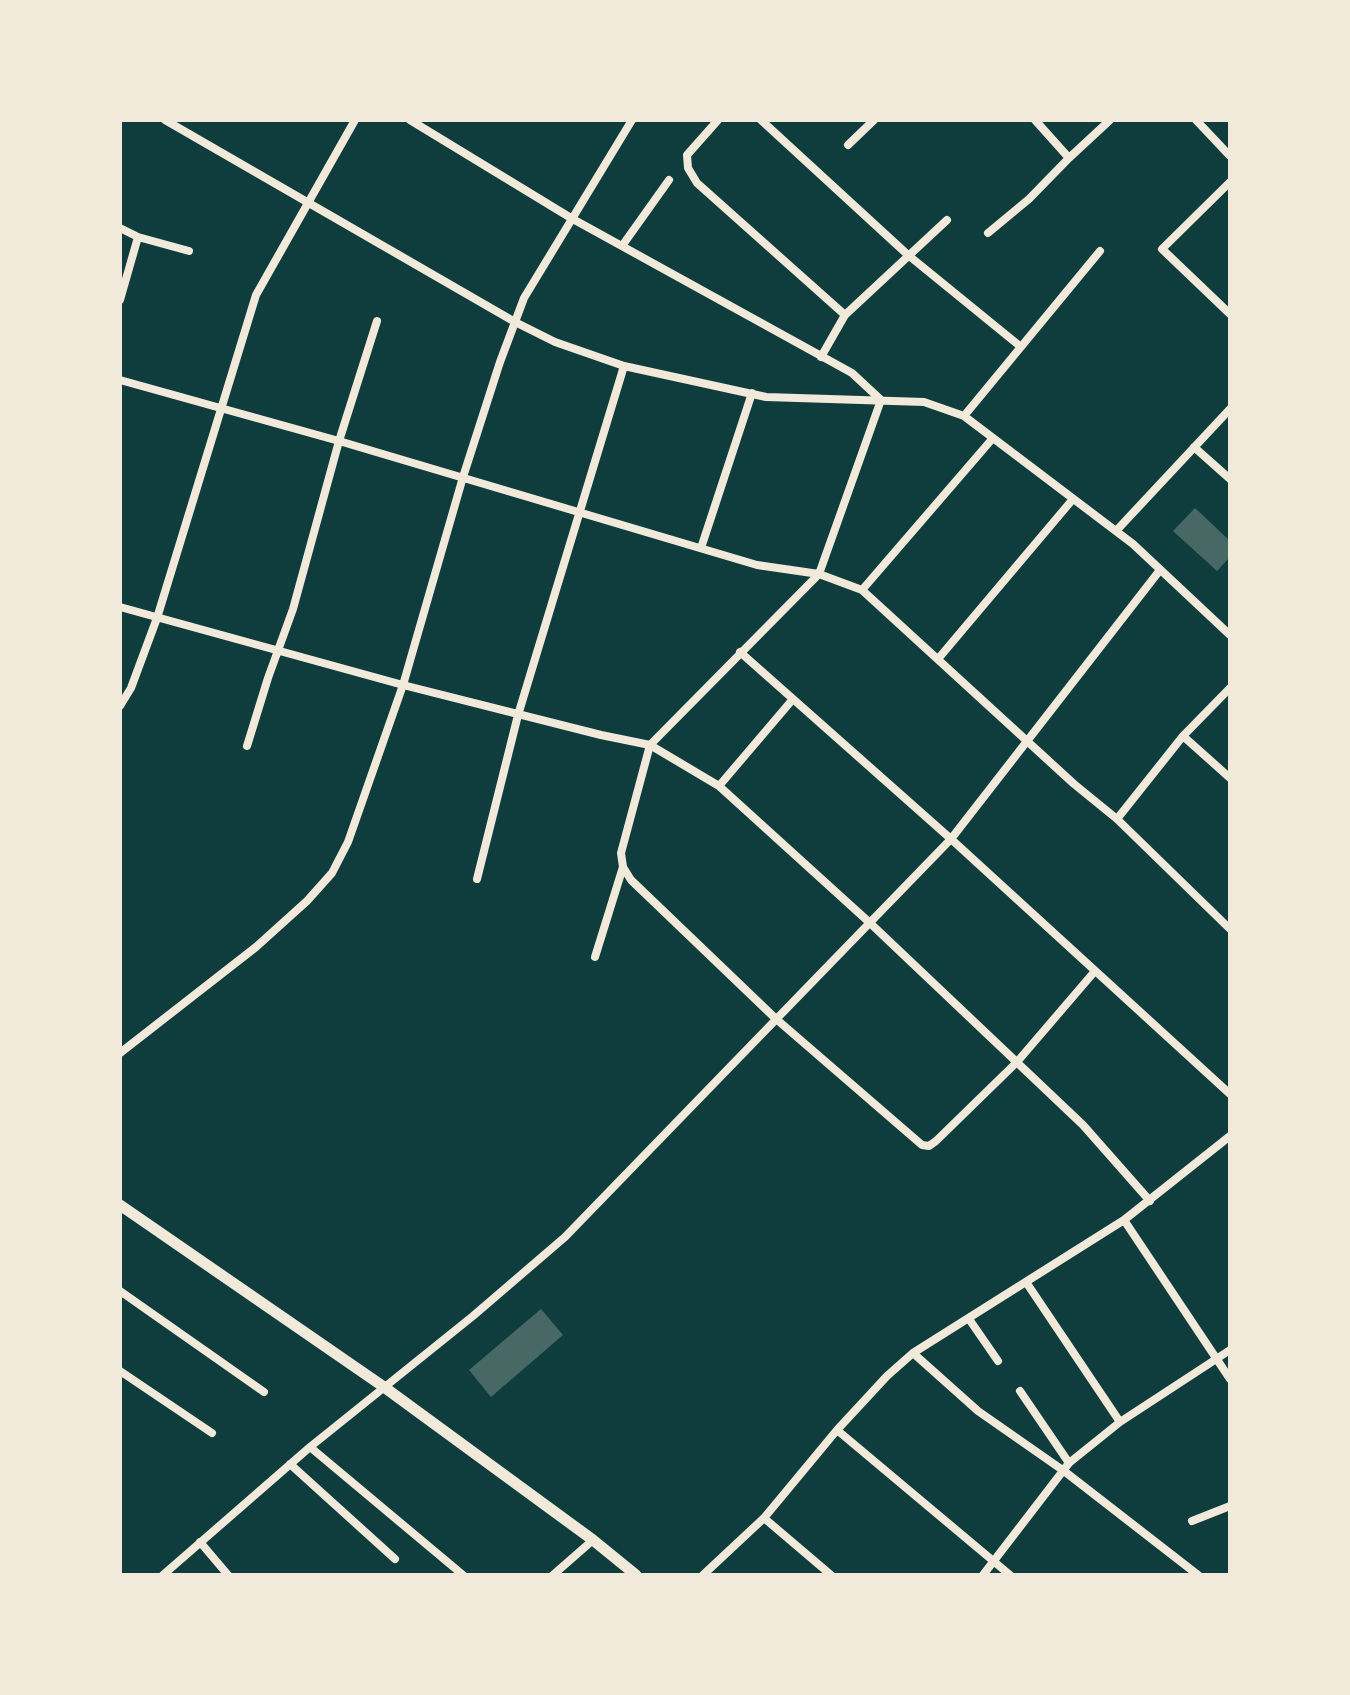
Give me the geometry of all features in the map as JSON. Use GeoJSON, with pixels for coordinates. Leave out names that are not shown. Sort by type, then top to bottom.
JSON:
{"type":"FeatureCollection","features":[{"type":"Feature","properties":{"kind":"street"},"geometry":{"type":"LineString","coordinates":[[165,120],[515,322],[555,342],[624,366],[766,397],[924,402],[964,416],[1116,531],[1230,635]]}},
{"type":"Feature","properties":{"kind":"street"},"geometry":{"type":"LineString","coordinates":[[120,706],[131,688],[157,618],[256,295],[355,120]]}},
{"type":"Feature","properties":{"kind":"street"},"geometry":{"type":"LineString","coordinates":[[410,120],[571,218],[852,373],[881,400]]}},
{"type":"Feature","properties":{"kind":"street"},"geometry":{"type":"LineString","coordinates":[[120,1053],[256,947],[307,901],[332,873],[348,842],[403,685],[463,477],[515,322],[531,285],[630,120]]}},
{"type":"Feature","properties":{"kind":"street"},"geometry":{"type":"LineString","coordinates":[[718,120],[687,155],[688,168],[697,183],[845,315]]}},
{"type":"Feature","properties":{"kind":"street"},"geometry":{"type":"LineString","coordinates":[[761,120],[908,255],[1021,347]]}},
{"type":"Feature","properties":{"kind":"street"},"geometry":{"type":"LineString","coordinates":[[848,145],[874,120]]}},
{"type":"Feature","properties":{"kind":"street"},"geometry":{"type":"LineString","coordinates":[[1035,120],[1069,158]]}},
{"type":"Feature","properties":{"kind":"street"},"geometry":{"type":"LineString","coordinates":[[988,233],[1029,199],[1110,120]]}},
{"type":"Feature","properties":{"kind":"street"},"geometry":{"type":"LineString","coordinates":[[1196,120],[1230,156]]}},
{"type":"Feature","properties":{"kind":"street"},"geometry":{"type":"LineString","coordinates":[[622,246],[669,180]]}},
{"type":"Feature","properties":{"kind":"street"},"geometry":{"type":"LineString","coordinates":[[1230,182],[1162,249],[1230,314]]}},
{"type":"Feature","properties":{"kind":"street"},"geometry":{"type":"LineString","coordinates":[[821,357],[845,315],[947,220]]}},
{"type":"Feature","properties":{"kind":"street"},"geometry":{"type":"LineString","coordinates":[[120,228],[138,237],[189,251]]}},
{"type":"Feature","properties":{"kind":"street"},"geometry":{"type":"LineString","coordinates":[[120,300],[138,237]]}},
{"type":"Feature","properties":{"kind":"street"},"geometry":{"type":"LineString","coordinates":[[964,416],[1100,251]]}},
{"type":"Feature","properties":{"kind":"street"},"geometry":{"type":"LineString","coordinates":[[247,746],[293,609],[339,441],[377,321]]}},
{"type":"Feature","properties":{"kind":"street"},"geometry":{"type":"LineString","coordinates":[[477,879],[518,715],[624,366]]}},
{"type":"Feature","properties":{"kind":"street"},"geometry":{"type":"LineString","coordinates":[[120,380],[463,477],[757,565],[819,574],[862,590],[1117,819],[1230,929]]}},
{"type":"Feature","properties":{"kind":"street"},"geometry":{"type":"LineString","coordinates":[[701,548],[752,393]]}},
{"type":"Feature","properties":{"kind":"street"},"geometry":{"type":"LineString","coordinates":[[881,400],[819,574],[650,745],[621,853],[623,867],[631,880],[775,1018],[922,1145],[929,1146],[936,1141],[1017,1062],[1095,971]]}},
{"type":"Feature","properties":{"kind":"street"},"geometry":{"type":"LineString","coordinates":[[1116,531],[1230,409]]}},
{"type":"Feature","properties":{"kind":"street"},"geometry":{"type":"LineString","coordinates":[[862,590],[993,438]]}},
{"type":"Feature","properties":{"kind":"street"},"geometry":{"type":"LineString","coordinates":[[1194,447],[1230,479]]}},
{"type":"Feature","properties":{"kind":"street"},"geometry":{"type":"LineString","coordinates":[[938,659],[1073,499]]}},
{"type":"Feature","properties":{"kind":"street"},"geometry":{"type":"LineString","coordinates":[[163,1575],[310,1447],[565,1237],[951,839],[1160,570]]}},
{"type":"Feature","properties":{"kind":"street"},"geometry":{"type":"LineString","coordinates":[[120,607],[518,715],[650,745],[719,786],[870,923],[1083,1125],[1150,1201]]}},
{"type":"Feature","properties":{"kind":"street"},"geometry":{"type":"LineString","coordinates":[[740,652],[951,839],[1230,1094]]}},
{"type":"Feature","properties":{"kind":"street"},"geometry":{"type":"LineString","coordinates":[[1117,819],[1183,736],[1230,688]]}},
{"type":"Feature","properties":{"kind":"street"},"geometry":{"type":"LineString","coordinates":[[719,786],[793,699]]}},
{"type":"Feature","properties":{"kind":"street"},"geometry":{"type":"LineString","coordinates":[[1183,736],[1230,778]]}},
{"type":"Feature","properties":{"kind":"street"},"geometry":{"type":"LineString","coordinates":[[595,957],[623,867]]}},
{"type":"Feature","properties":{"kind":"street"},"geometry":{"type":"LineString","coordinates":[[703,1575],[764,1518],[837,1430],[913,1353],[1124,1220],[1230,1136]]}},
{"type":"Feature","properties":{"kind":"street"},"geometry":{"type":"LineString","coordinates":[[120,1205],[384,1387],[636,1575]]}},
{"type":"Feature","properties":{"kind":"street"},"geometry":{"type":"LineString","coordinates":[[1124,1220],[1230,1379]]}},
{"type":"Feature","properties":{"kind":"street"},"geometry":{"type":"LineString","coordinates":[[1026,1282],[1120,1422]]}},
{"type":"Feature","properties":{"kind":"street"},"geometry":{"type":"LineString","coordinates":[[120,1291],[264,1392]]}},
{"type":"Feature","properties":{"kind":"street"},"geometry":{"type":"LineString","coordinates":[[969,1319],[998,1361]]}},
{"type":"Feature","properties":{"kind":"street"},"geometry":{"type":"LineString","coordinates":[[983,1575],[1066,1467],[1120,1422],[1230,1350]]}},
{"type":"Feature","properties":{"kind":"street"},"geometry":{"type":"LineString","coordinates":[[913,1353],[978,1411],[1066,1467],[1198,1575]]}},
{"type":"Feature","properties":{"kind":"street"},"geometry":{"type":"LineString","coordinates":[[120,1371],[212,1433]]}},
{"type":"Feature","properties":{"kind":"street"},"geometry":{"type":"LineString","coordinates":[[1020,1391],[1066,1467]]}},
{"type":"Feature","properties":{"kind":"street"},"geometry":{"type":"LineString","coordinates":[[837,1430],[1010,1575]]}},
{"type":"Feature","properties":{"kind":"street"},"geometry":{"type":"LineString","coordinates":[[310,1447],[463,1575]]}},
{"type":"Feature","properties":{"kind":"street"},"geometry":{"type":"LineString","coordinates":[[290,1464],[395,1559]]}},
{"type":"Feature","properties":{"kind":"street"},"geometry":{"type":"LineString","coordinates":[[1192,1521],[1230,1506]]}},
{"type":"Feature","properties":{"kind":"street"},"geometry":{"type":"LineString","coordinates":[[764,1518],[831,1575]]}},
{"type":"Feature","properties":{"kind":"street"},"geometry":{"type":"LineString","coordinates":[[553,1575],[593,1540]]}},
{"type":"Feature","properties":{"kind":"street"},"geometry":{"type":"LineString","coordinates":[[200,1542],[228,1575]]}},
{"type":"Feature","properties":{"kind":"building"},"geometry":{"type":"Polygon","coordinates":[[[1195,508],[1230,541],[1230,557],[1217,571],[1173,531],[1195,508]]]}},
{"type":"Feature","properties":{"kind":"building"},"geometry":{"type":"Polygon","coordinates":[[[541,1309],[563,1335],[491,1397],[469,1370],[541,1309]]]}}]}
